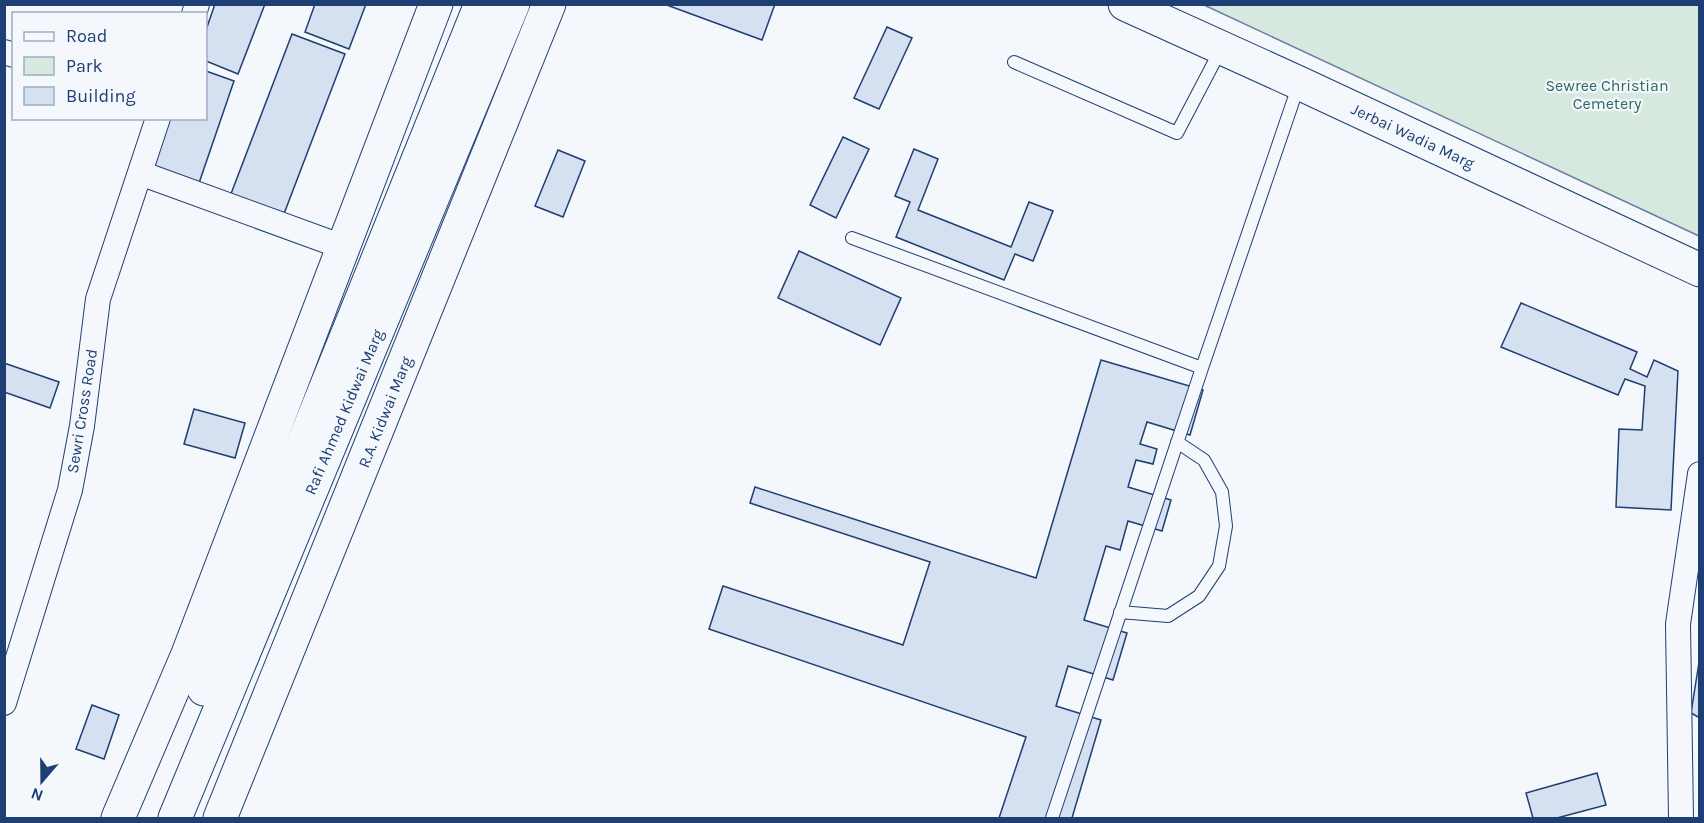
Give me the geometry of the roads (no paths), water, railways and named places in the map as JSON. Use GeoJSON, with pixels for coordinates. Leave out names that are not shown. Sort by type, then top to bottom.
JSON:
{"type":"FeatureCollection","features":[{"type":"Feature","properties":{"kind":"main road"},"geometry":{"type":"LineString","coordinates":[[118,819],[188,654],[436,4]]}},
{"type":"Feature","properties":{"kind":"main road"},"geometry":{"type":"LineString","coordinates":[[152,819],[481,4]]}},
{"type":"Feature","properties":{"kind":"main road","name":"Rafi Ahmed Kidwai Marg"},"geometry":{"type":"LineString","coordinates":[[175,819],[513,4]]}},
{"type":"Feature","properties":{"kind":"main road","name":"R.A. Kidwai Marg"},"geometry":{"type":"LineString","coordinates":[[220,819],[549,4]]}},
{"type":"Feature","properties":{"kind":"main road","name":"Jerbai Wadia Marg"},"geometry":{"type":"LineString","coordinates":[[1125,4],[1700,270]]}},
{"type":"Feature","properties":{"kind":"street","name":"Sewri Cross Road"},"geometry":{"type":"LineString","coordinates":[[4,703],[70,490],[82,426],[98,299],[157,120]]}},
{"type":"Feature","properties":{"kind":"street"},"geometry":{"type":"LineString","coordinates":[[140,173],[343,247]]}},
{"type":"Feature","properties":{"kind":"street"},"geometry":{"type":"LineString","coordinates":[[1682,819],[1678,624],[1700,474]]}},
{"type":"Feature","properties":{"kind":"lane"},"geometry":{"type":"LineString","coordinates":[[1014,62],[1177,133],[1221,48]]}},
{"type":"Feature","properties":{"kind":"lane"},"geometry":{"type":"LineString","coordinates":[[1052,819],[1299,83]]}},
{"type":"Feature","properties":{"kind":"lane"},"geometry":{"type":"LineString","coordinates":[[852,238],[1202,368]]}},
{"type":"Feature","properties":{"kind":"lane"},"geometry":{"type":"LineString","coordinates":[[1120,612],[1168,616],[1199,596],[1219,566],[1226,526],[1222,492],[1204,460],[1177,442]]}},
{"type":"Feature","properties":{"kind":"park label","name":"Sewree Christian Cemetery"},"geometry":{"type":"Point","coordinates":[1607,94]}}]}
